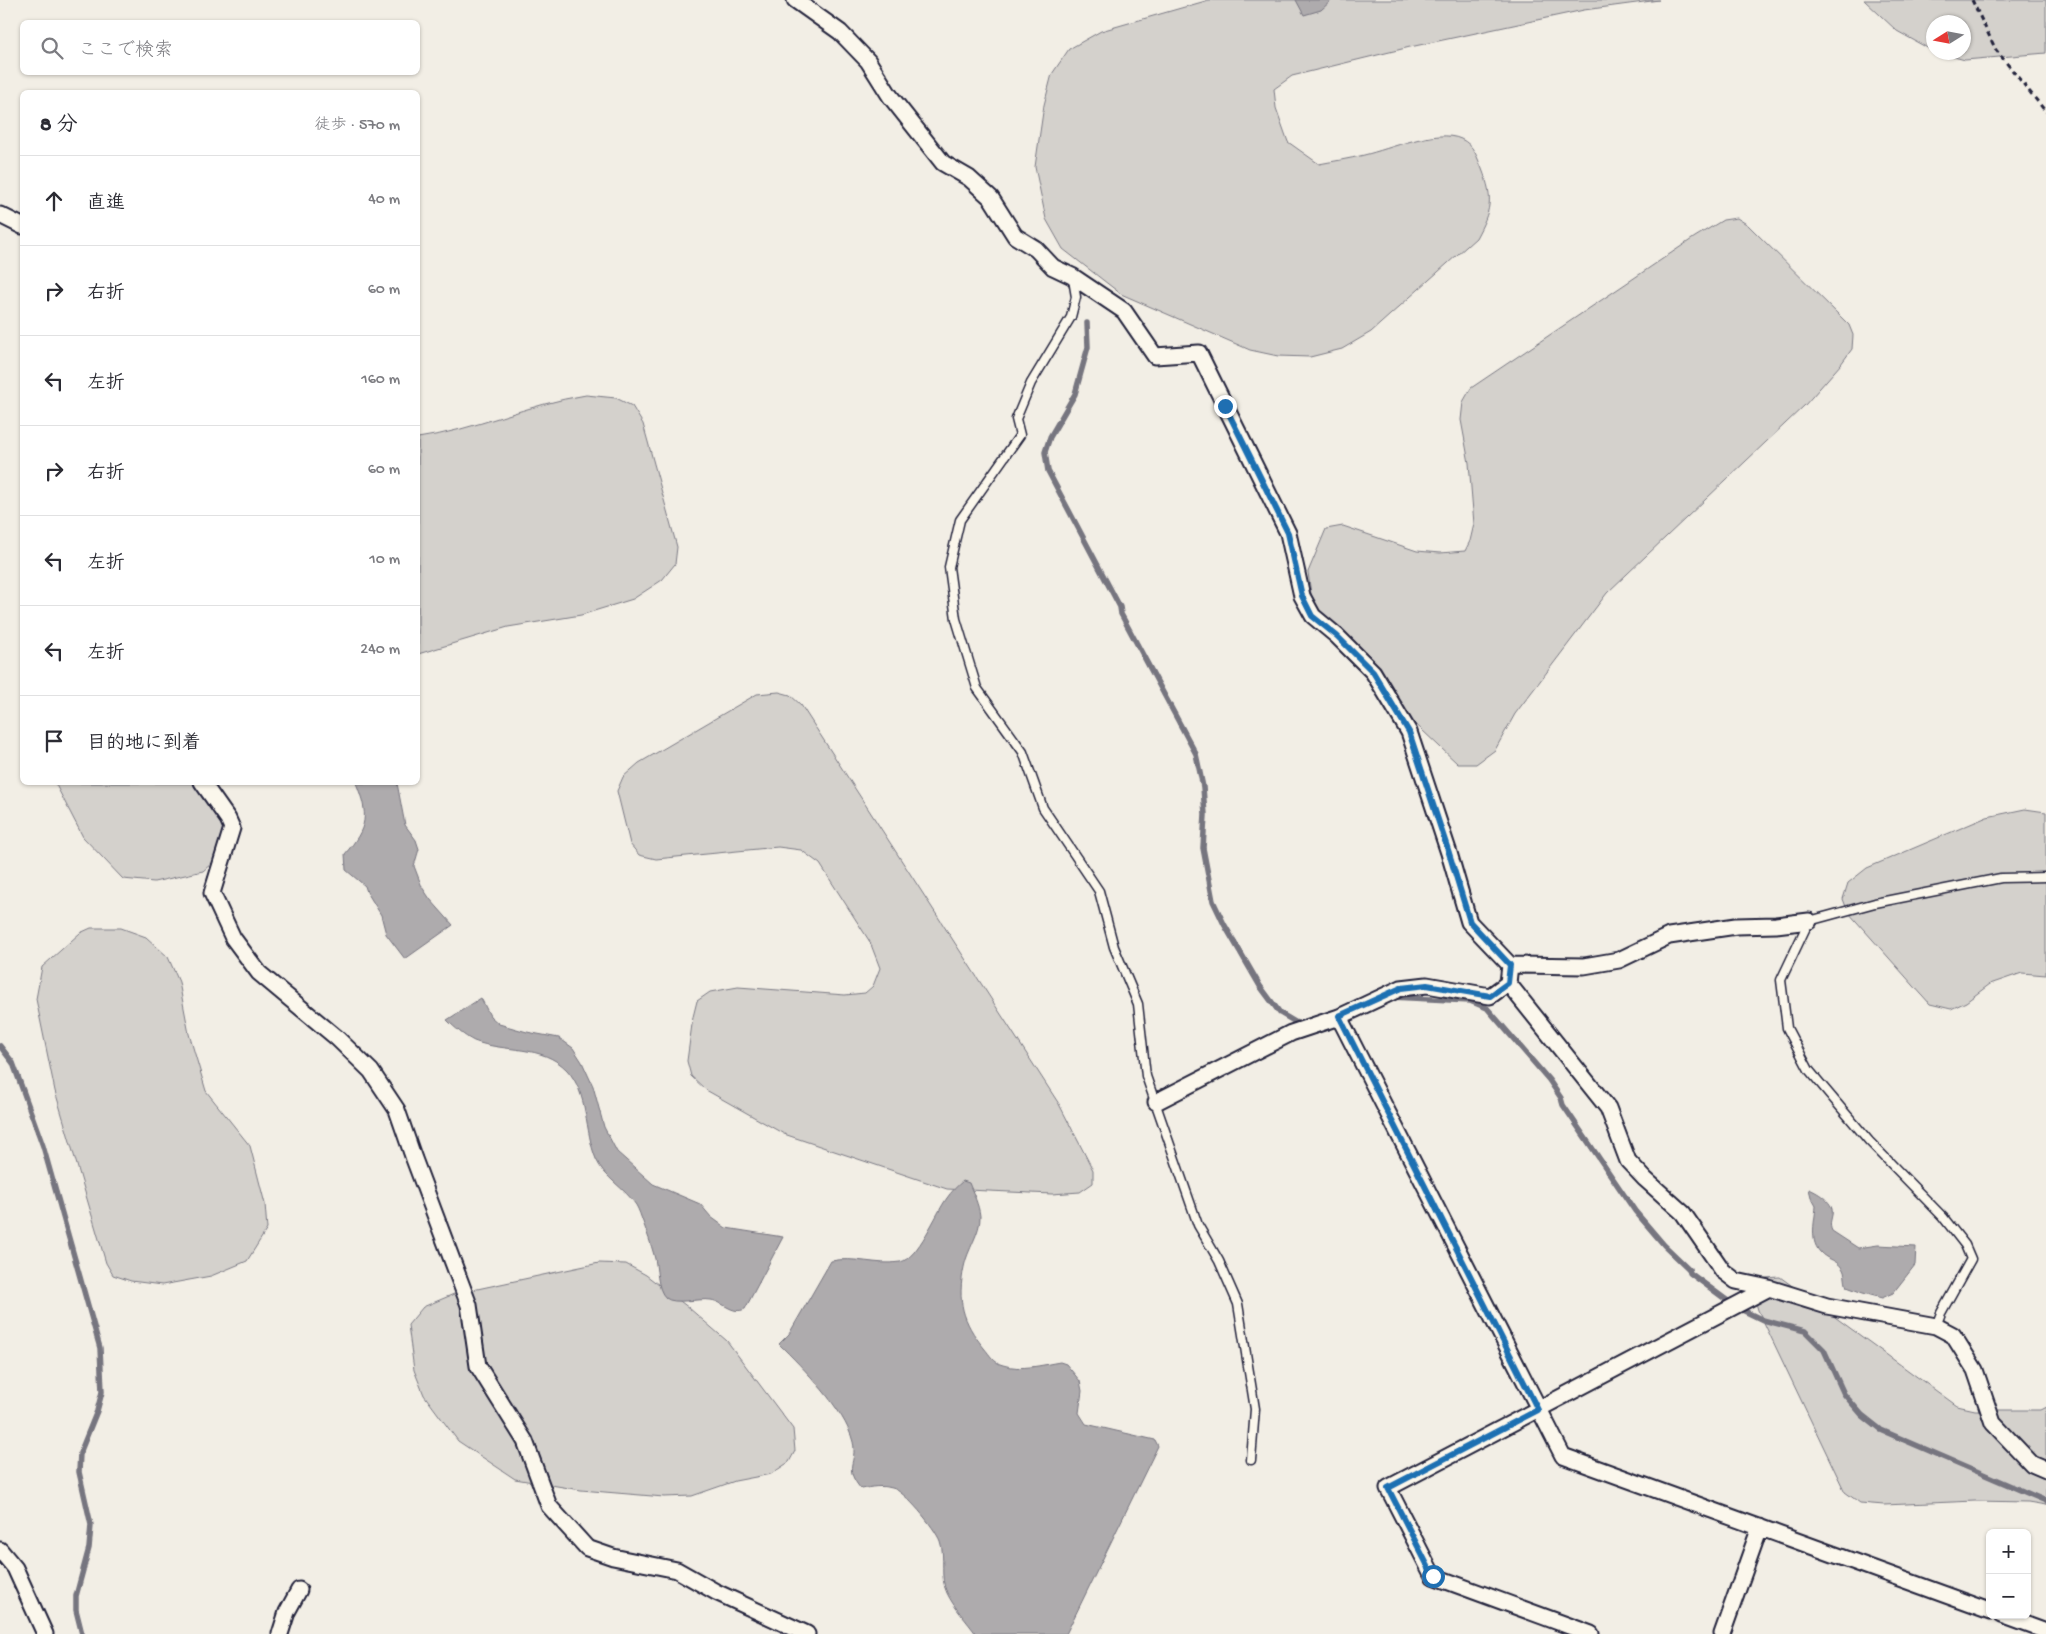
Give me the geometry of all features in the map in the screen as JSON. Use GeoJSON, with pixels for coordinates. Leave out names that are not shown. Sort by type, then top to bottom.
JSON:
{"type":"FeatureCollection","features":[{"type":"Feature","properties":{"kind":"street"},"geometry":{"type":"LineString","coordinates":[[795,0],[840,32],[868,60],[890,96],[943,163],[969,178],[991,198],[1015,236],[1036,249],[1053,267],[1072,276],[1124,311],[1155,356],[1199,353],[1288,533],[1302,596],[1312,616],[1337,636],[1373,672],[1409,732],[1470,922],[1510,965],[1584,966],[1619,960],[1669,936],[1736,926],[1776,926],[1809,921]]}},
{"type":"Feature","properties":{"kind":"street"},"geometry":{"type":"LineString","coordinates":[[0,215],[20,225]]}},
{"type":"Feature","properties":{"kind":"street"},"geometry":{"type":"LineString","coordinates":[[204,785],[228,819],[232,828],[212,894],[233,938],[259,974],[337,1038],[370,1071],[397,1110],[469,1305],[478,1366],[525,1441],[549,1506],[587,1548],[613,1557],[677,1570],[716,1592],[806,1634]]}},
{"type":"Feature","properties":{"kind":"street"},"geometry":{"type":"LineString","coordinates":[[1510,965],[1508,983],[1608,1108],[1628,1161],[1683,1213],[1723,1271],[1736,1281],[1770,1288],[1827,1306],[1936,1326],[1953,1335],[1975,1370],[1993,1423],[2032,1464],[2046,1470]]}},
{"type":"Feature","properties":{"kind":"street"},"geometry":{"type":"LineString","coordinates":[[1156,1102],[1291,1033],[1339,1016],[1401,988],[1427,985],[1490,996],[1508,983]]}},
{"type":"Feature","properties":{"kind":"street"},"geometry":{"type":"LineString","coordinates":[[1339,1016],[1563,1456],[1986,1610]]}},
{"type":"Feature","properties":{"kind":"street"},"geometry":{"type":"LineString","coordinates":[[1591,1634],[1433,1576],[1388,1488],[1770,1288]]}},
{"type":"Feature","properties":{"kind":"street"},"geometry":{"type":"LineString","coordinates":[[1722,1634],[1760,1527]]}},
{"type":"Feature","properties":{"kind":"street"},"geometry":{"type":"LineString","coordinates":[[0,1550],[15,1568],[45,1634]]}},
{"type":"Feature","properties":{"kind":"street"},"geometry":{"type":"LineString","coordinates":[[280,1634],[286,1612],[299,1590]]}},
{"type":"Feature","properties":{"kind":"street"},"geometry":{"type":"LineString","coordinates":[[2013,1619],[2046,1631]]}},
{"type":"Feature","properties":{"kind":"lane"},"geometry":{"type":"LineString","coordinates":[[1072,276],[1076,297],[1071,317],[1031,383],[1016,419],[1020,434],[960,520],[949,567],[956,619],[977,688],[1023,752],[1043,808],[1099,890],[1114,947],[1138,1004],[1146,1076],[1198,1225],[1219,1261],[1238,1304],[1255,1409],[1251,1460]]}},
{"type":"Feature","properties":{"kind":"lane"},"geometry":{"type":"LineString","coordinates":[[1936,1326],[1941,1313],[1971,1259],[1965,1245],[1943,1216],[1869,1142],[1809,1070],[1787,1028],[1781,980],[1809,921],[1875,903],[2001,878],[2046,877]]}},
{"type":"Feature","properties":{"kind":"path"},"geometry":{"type":"LineString","coordinates":[[1972,0],[1996,50],[2046,112]]}},
{"type":"Feature","properties":{"kind":"shaded area"},"geometry":{"type":"Polygon","coordinates":[[[1209,0],[1659,0],[1584,10],[1410,47],[1292,76],[1274,89],[1276,108],[1288,142],[1319,164],[1427,138],[1451,136],[1461,139],[1475,152],[1488,189],[1488,212],[1476,238],[1371,332],[1342,349],[1310,357],[1278,356],[1250,350],[1121,294],[1063,249],[1046,219],[1035,167],[1044,105],[1052,74],[1069,49],[1101,31],[1209,0]]]}},
{"type":"Feature","properties":{"kind":"shaded area"},"geometry":{"type":"Polygon","coordinates":[[[1296,0],[1332,0],[1321,10],[1304,15],[1296,0]]]}},
{"type":"Feature","properties":{"kind":"shaded area"},"geometry":{"type":"Polygon","coordinates":[[[1864,0],[2046,0],[2046,53],[1971,59],[1971,15],[1926,15],[1926,47],[1897,31],[1864,0]]]}},
{"type":"Feature","properties":{"kind":"shaded area"},"geometry":{"type":"Polygon","coordinates":[[[1737,218],[1748,225],[1849,325],[1853,335],[1852,349],[1805,405],[1607,593],[1515,714],[1495,750],[1476,764],[1458,764],[1351,663],[1323,633],[1311,594],[1308,572],[1326,529],[1343,526],[1417,551],[1440,553],[1465,551],[1470,541],[1474,524],[1469,463],[1461,420],[1463,402],[1471,388],[1695,237],[1723,220],[1737,218]]]}},
{"type":"Feature","properties":{"kind":"shaded area"},"geometry":{"type":"Polygon","coordinates":[[[586,395],[616,398],[632,406],[643,424],[677,547],[675,564],[662,580],[633,599],[581,615],[508,627],[420,653],[420,438],[460,429],[564,399],[586,395]]]}},
{"type":"Feature","properties":{"kind":"shaded area"},"geometry":{"type":"Polygon","coordinates":[[[779,692],[790,695],[801,705],[1059,1104],[1093,1170],[1093,1183],[1080,1192],[1052,1194],[947,1189],[784,1134],[706,1090],[691,1076],[687,1061],[693,1017],[697,1001],[710,992],[738,987],[845,995],[865,993],[873,986],[880,968],[870,942],[820,864],[801,850],[778,847],[656,859],[639,855],[630,844],[617,791],[623,777],[639,763],[757,694],[779,692]]]}},
{"type":"Feature","properties":{"kind":"shaded area"},"geometry":{"type":"Polygon","coordinates":[[[56,785],[211,785],[231,834],[229,848],[203,871],[154,882],[123,879],[83,837],[56,785]]]}},
{"type":"Feature","properties":{"kind":"shaded area"},"geometry":{"type":"Polygon","coordinates":[[[357,785],[397,785],[405,825],[416,840],[419,849],[414,866],[422,887],[453,925],[405,959],[386,934],[381,915],[365,886],[346,870],[345,854],[353,845],[364,820],[357,785]]]}},
{"type":"Feature","properties":{"kind":"shaded area"},"geometry":{"type":"Polygon","coordinates":[[[2025,809],[2046,812],[2046,975],[2022,973],[1990,984],[1966,1002],[1951,1009],[1930,1004],[1848,912],[1843,899],[1848,883],[1867,868],[1987,817],[2025,809]]]}},
{"type":"Feature","properties":{"kind":"shaded area"},"geometry":{"type":"Polygon","coordinates":[[[91,928],[121,928],[146,937],[168,957],[179,982],[189,1034],[206,1091],[250,1146],[265,1204],[267,1229],[247,1261],[211,1276],[162,1285],[131,1281],[113,1275],[106,1263],[55,1091],[36,999],[42,967],[80,933],[91,928]]]}},
{"type":"Feature","properties":{"kind":"shaded area"},"geometry":{"type":"Polygon","coordinates":[[[481,998],[490,1016],[499,1024],[559,1038],[573,1048],[593,1086],[604,1127],[617,1152],[653,1184],[700,1204],[711,1217],[726,1228],[783,1237],[745,1309],[732,1309],[711,1300],[675,1301],[666,1298],[660,1289],[654,1255],[638,1209],[631,1199],[604,1172],[596,1159],[583,1101],[574,1080],[567,1070],[546,1056],[474,1041],[447,1020],[481,998]]]}},
{"type":"Feature","properties":{"kind":"shaded area"},"geometry":{"type":"Polygon","coordinates":[[[963,1181],[969,1183],[980,1216],[980,1222],[966,1261],[961,1290],[961,1300],[966,1319],[977,1338],[992,1358],[1003,1365],[1024,1367],[1060,1362],[1066,1364],[1080,1381],[1082,1391],[1079,1413],[1086,1424],[1155,1440],[1158,1446],[1066,1634],[976,1634],[947,1593],[943,1581],[942,1547],[937,1535],[919,1510],[897,1490],[884,1487],[861,1489],[855,1481],[851,1470],[854,1449],[849,1429],[822,1390],[779,1344],[789,1334],[831,1261],[849,1260],[891,1263],[907,1259],[920,1244],[954,1189],[963,1181]]]}},
{"type":"Feature","properties":{"kind":"shaded area"},"geometry":{"type":"Polygon","coordinates":[[[1809,1189],[1821,1196],[1831,1206],[1830,1224],[1832,1231],[1858,1248],[1878,1245],[1916,1247],[1915,1265],[1893,1293],[1882,1298],[1847,1287],[1842,1268],[1820,1252],[1816,1246],[1813,1233],[1816,1206],[1809,1189]]]}},
{"type":"Feature","properties":{"kind":"shaded area"},"geometry":{"type":"Polygon","coordinates":[[[599,1263],[626,1264],[646,1275],[689,1308],[727,1341],[793,1429],[795,1451],[789,1462],[771,1474],[735,1481],[692,1496],[664,1497],[581,1490],[515,1479],[458,1441],[424,1395],[414,1370],[408,1325],[423,1307],[454,1294],[599,1263]]]}},
{"type":"Feature","properties":{"kind":"shaded area"},"geometry":{"type":"Polygon","coordinates":[[[1780,1277],[1957,1406],[1975,1410],[2040,1410],[2046,1407],[2046,1505],[2028,1502],[1975,1501],[1884,1505],[1860,1503],[1845,1492],[1758,1310],[1754,1296],[1755,1283],[1765,1278],[1780,1277]]]}},
{"type":"Feature","properties":{"kind":"waterway"},"geometry":{"type":"LineString","coordinates":[[1087,323],[1088,347],[1075,394],[1050,437],[1045,452],[1048,471],[1120,607],[1121,614],[1196,754],[1203,787],[1205,815],[1203,848],[1213,901],[1224,924],[1260,986],[1280,1013],[1302,1026]]}},
{"type":"Feature","properties":{"kind":"waterway"},"geometry":{"type":"LineString","coordinates":[[1391,997],[1470,1001],[1487,1008],[1549,1080],[1561,1098],[1563,1105],[1635,1211],[1664,1245],[1689,1269],[1690,1273],[1736,1307],[1763,1320],[1805,1331],[1824,1350],[1844,1394],[1862,1415],[1881,1430],[2046,1501]]}},
{"type":"Feature","properties":{"kind":"waterway"},"geometry":{"type":"LineString","coordinates":[[0,1046],[13,1063],[43,1146],[100,1348],[102,1392],[97,1411],[80,1453],[79,1472],[91,1525],[89,1548],[76,1596],[76,1610],[82,1634]]}},
{"type":"Feature","properties":{"kind":"route"},"geometry":{"type":"LineString","coordinates":[[1225,406],[1288,533],[1302,596],[1312,616],[1337,636],[1373,672],[1409,732],[1470,922],[1510,965],[1508,983],[1490,996],[1427,985],[1401,988],[1339,1016],[1538,1410],[1388,1488],[1433,1576]]}}]}
